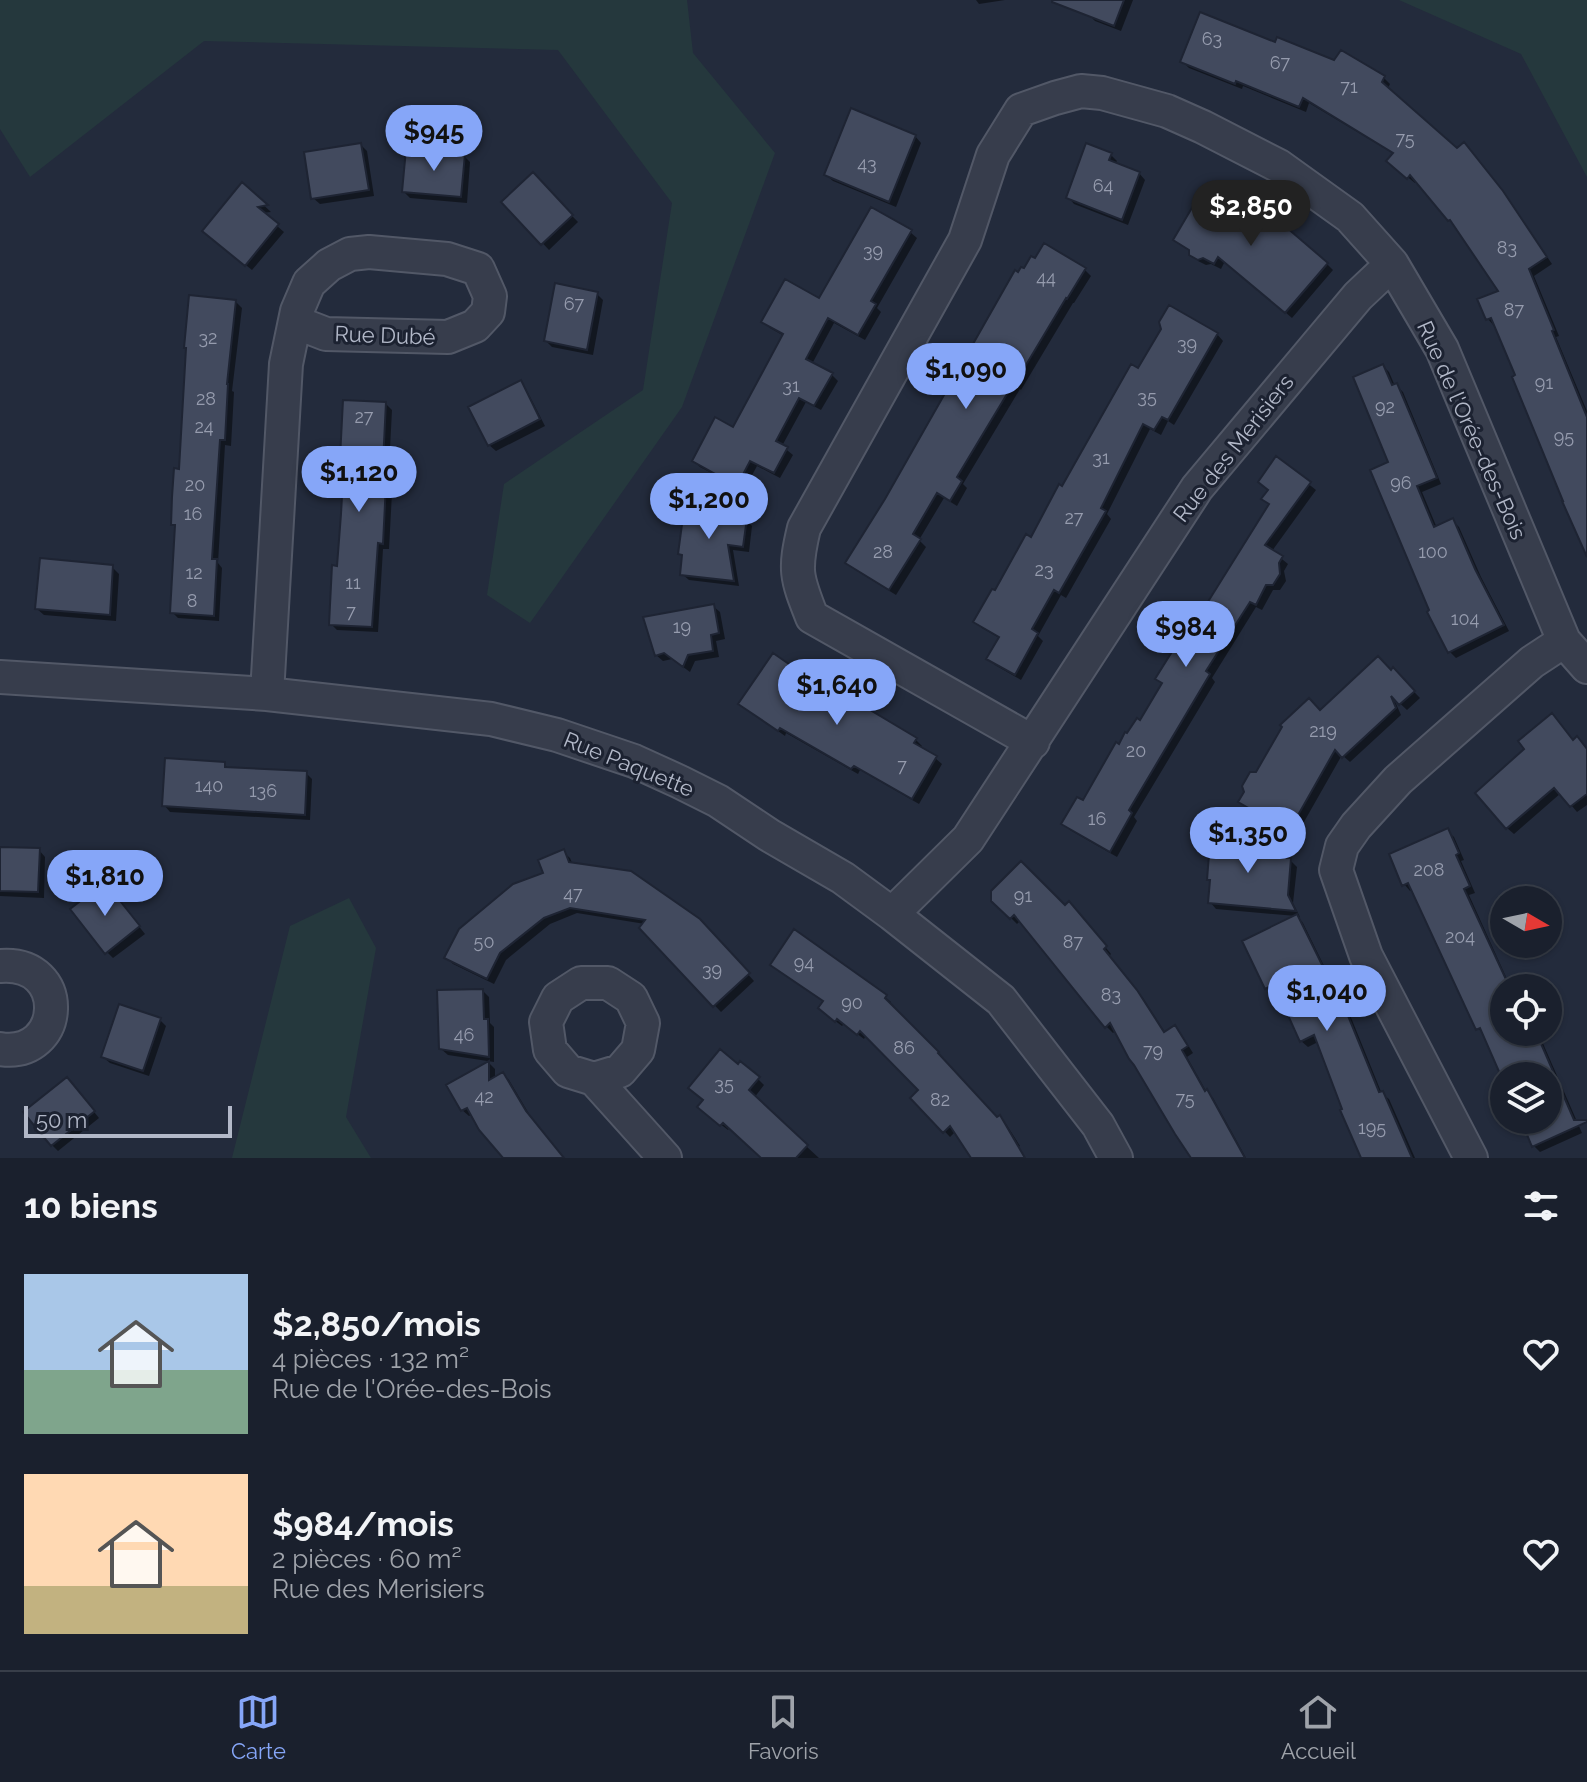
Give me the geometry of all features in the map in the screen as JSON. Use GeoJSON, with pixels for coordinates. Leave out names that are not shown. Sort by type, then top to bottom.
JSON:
{"type":"FeatureCollection","features":[{"type":"Feature","properties":{"kind":"street","name":"Rue de l'Orée-des-Bois"},"geometry":{"type":"LineString","coordinates":[[1033,742],[812,617],[798,584],[797,559],[804,528],[965,240],[993,155],[1021,110],[1081,91],[1102,93],[1167,111],[1279,166],[1350,217],[1392,264],[1442,349],[1564,641],[1587,667]]}},
{"type":"Feature","properties":{"kind":"street","name":"Rue Dubé"},"geometry":{"type":"LineString","coordinates":[[267,694],[286,364],[297,311],[309,283],[329,265],[350,254],[369,252],[447,259],[478,269],[490,296],[488,312],[475,326],[448,337],[326,334],[295,322]]}},
{"type":"Feature","properties":{"kind":"street","name":"Rue des Merisiers"},"geometry":{"type":"LineString","coordinates":[[892,914],[968,839],[1197,488],[1348,307],[1392,264]]}},
{"type":"Feature","properties":{"kind":"street"},"geometry":{"type":"LineString","coordinates":[[1471,1158],[1366,956],[1336,870],[1342,846],[1398,780],[1532,662],[1564,641]]}},
{"type":"Feature","properties":{"kind":"street","name":"Rue Paquette"},"geometry":{"type":"LineString","coordinates":[[0,677],[267,694],[491,719],[557,735],[634,761],[718,801],[843,878],[1001,1000],[1098,1125],[1116,1158]]}},
{"type":"Feature","properties":{"kind":"street"},"geometry":{"type":"LineString","coordinates":[[0,966],[16,965],[35,973],[48,989],[52,1009],[47,1029],[32,1044],[13,1051],[0,1049]]}},
{"type":"Feature","properties":{"kind":"street"},"geometry":{"type":"LineString","coordinates":[[594,1079],[665,1158]]}},
{"type":"Feature","properties":{"kind":"green space"},"geometry":{"type":"Polygon","coordinates":[[[0,0],[687,0],[693,53],[775,153],[682,407],[530,623],[487,595],[504,484],[643,390],[672,203],[558,50],[204,41],[30,177],[0,129],[0,0]]]}},
{"type":"Feature","properties":{"kind":"green space"},"geometry":{"type":"Polygon","coordinates":[[[1399,0],[1587,0],[1587,177],[1521,54],[1399,0]]]}},
{"type":"Feature","properties":{"kind":"green space"},"geometry":{"type":"Polygon","coordinates":[[[349,898],[376,948],[346,1117],[371,1158],[232,1158],[290,926],[349,898]]]}},
{"type":"Feature","properties":{"kind":"building"},"geometry":{"type":"Polygon","coordinates":[[[1052,0],[1124,0],[1114,26],[1052,0]]]}},
{"type":"Feature","properties":{"kind":"building"},"geometry":{"type":"Polygon","coordinates":[[[1200,12],[1275,42],[1277,37],[1334,60],[1341,50],[1385,76],[1382,82],[1457,148],[1464,142],[1503,191],[1547,257],[1529,269],[1587,417],[1587,557],[1512,377],[1515,375],[1491,318],[1486,320],[1477,299],[1498,291],[1450,220],[1410,175],[1407,179],[1386,161],[1393,153],[1303,98],[1299,107],[1180,62],[1200,12]]]}},
{"type":"Feature","properties":{"kind":"building"},"geometry":{"type":"Polygon","coordinates":[[[851,108],[916,135],[889,202],[824,175],[851,108]]]}},
{"type":"Feature","properties":{"kind":"building"},"geometry":{"type":"Polygon","coordinates":[[[361,143],[369,190],[311,199],[304,152],[361,143]]]}},
{"type":"Feature","properties":{"kind":"building"},"geometry":{"type":"Polygon","coordinates":[[[1086,143],[1112,153],[1109,160],[1140,172],[1122,220],[1066,198],[1086,143]]]}},
{"type":"Feature","properties":{"kind":"building"},"geometry":{"type":"Polygon","coordinates":[[[406,149],[465,154],[461,197],[402,192],[406,149]]]}},
{"type":"Feature","properties":{"kind":"building"},"geometry":{"type":"Polygon","coordinates":[[[533,172],[573,215],[541,245],[501,202],[533,172]]]}},
{"type":"Feature","properties":{"kind":"building"},"geometry":{"type":"Polygon","coordinates":[[[242,182],[268,205],[258,207],[279,224],[245,266],[202,231],[242,182]]]}},
{"type":"Feature","properties":{"kind":"building"},"geometry":{"type":"Polygon","coordinates":[[[1203,189],[1232,206],[1235,200],[1277,224],[1279,221],[1328,263],[1285,313],[1218,257],[1214,264],[1203,258],[1198,260],[1173,240],[1203,189]]]}},
{"type":"Feature","properties":{"kind":"building"},"geometry":{"type":"Polygon","coordinates":[[[871,207],[912,230],[871,301],[876,304],[858,335],[828,318],[806,359],[833,373],[814,406],[799,398],[776,441],[788,447],[774,473],[750,461],[737,486],[692,461],[715,417],[733,427],[783,334],[761,322],[785,279],[819,298],[871,207]]]}},
{"type":"Feature","properties":{"kind":"building"},"geometry":{"type":"Polygon","coordinates":[[[1044,243],[1086,268],[957,477],[962,481],[950,501],[937,493],[913,534],[921,539],[889,590],[845,563],[885,499],[1015,270],[1018,272],[1021,267],[1024,268],[1031,256],[1035,258],[1044,243]]]}},
{"type":"Feature","properties":{"kind":"building"},"geometry":{"type":"Polygon","coordinates":[[[555,283],[598,292],[587,350],[544,341],[555,283]]]}},
{"type":"Feature","properties":{"kind":"building"},"geometry":{"type":"Polygon","coordinates":[[[189,295],[236,300],[225,440],[220,440],[212,559],[217,559],[214,616],[170,613],[175,525],[171,525],[172,497],[174,468],[179,469],[189,295]]]}},
{"type":"Feature","properties":{"kind":"building"},"geometry":{"type":"Polygon","coordinates":[[[1169,305],[1218,333],[1168,420],[1162,417],[1154,430],[1143,424],[1101,508],[1106,511],[1059,593],[1054,590],[1032,629],[1038,633],[1015,675],[986,659],[999,637],[973,622],[1026,534],[1031,537],[1131,364],[1138,368],[1161,329],[1159,322],[1169,305]]]}},
{"type":"Feature","properties":{"kind":"building"},"geometry":{"type":"Polygon","coordinates":[[[1383,364],[1392,385],[1397,383],[1437,478],[1417,486],[1434,527],[1453,518],[1504,625],[1448,653],[1427,612],[1429,610],[1370,470],[1388,462],[1353,377],[1383,364]]]}},
{"type":"Feature","properties":{"kind":"building"},"geometry":{"type":"Polygon","coordinates":[[[521,380],[540,419],[488,446],[468,407],[521,380]]]}},
{"type":"Feature","properties":{"kind":"building"},"geometry":{"type":"Polygon","coordinates":[[[343,400],[386,402],[383,544],[378,543],[372,627],[329,625],[332,565],[337,566],[341,514],[343,400]]]}},
{"type":"Feature","properties":{"kind":"building"},"geometry":{"type":"Polygon","coordinates":[[[1276,456],[1311,482],[1265,545],[1283,556],[1279,563],[1280,574],[1273,585],[1266,585],[1256,605],[1250,602],[1206,671],[1210,674],[1129,810],[1132,813],[1110,852],[1061,824],[1077,797],[1083,800],[1116,742],[1119,744],[1137,718],[1140,720],[1162,683],[1155,679],[1178,642],[1167,635],[1186,604],[1201,613],[1269,504],[1261,499],[1268,490],[1258,482],[1276,456]]]}},
{"type":"Feature","properties":{"kind":"building"},"geometry":{"type":"Polygon","coordinates":[[[685,502],[725,508],[722,514],[747,518],[743,547],[728,545],[734,581],[680,575],[682,555],[678,554],[685,502]]]}},
{"type":"Feature","properties":{"kind":"building"},"geometry":{"type":"Polygon","coordinates":[[[40,558],[113,565],[110,615],[35,609],[40,558]]]}},
{"type":"Feature","properties":{"kind":"building"},"geometry":{"type":"Polygon","coordinates":[[[714,604],[719,633],[711,635],[713,651],[688,655],[683,667],[664,653],[655,656],[643,617],[714,604]]]}},
{"type":"Feature","properties":{"kind":"building"},"geometry":{"type":"Polygon","coordinates":[[[773,653],[847,702],[850,696],[873,710],[917,738],[914,743],[937,756],[912,799],[854,766],[851,769],[780,728],[778,731],[738,704],[773,653]]]}},
{"type":"Feature","properties":{"kind":"building"},"geometry":{"type":"Polygon","coordinates":[[[1378,656],[1415,691],[1399,705],[1391,696],[1396,708],[1342,758],[1335,750],[1289,831],[1238,802],[1244,792],[1242,786],[1250,772],[1256,772],[1282,727],[1280,725],[1309,698],[1320,710],[1378,656]]]}},
{"type":"Feature","properties":{"kind":"building"},"geometry":{"type":"Polygon","coordinates":[[[1552,713],[1573,740],[1577,736],[1587,749],[1587,794],[1570,807],[1554,788],[1506,829],[1475,793],[1524,749],[1518,741],[1552,713]]]}},
{"type":"Feature","properties":{"kind":"building"},"geometry":{"type":"Polygon","coordinates":[[[165,758],[225,762],[225,767],[307,771],[305,815],[162,806],[165,758]]]}},
{"type":"Feature","properties":{"kind":"building"},"geometry":{"type":"Polygon","coordinates":[[[1448,828],[1470,886],[1464,889],[1490,945],[1490,958],[1496,958],[1503,974],[1490,974],[1490,1046],[1542,1046],[1549,1062],[1495,1062],[1480,1028],[1476,1030],[1408,883],[1402,886],[1389,854],[1448,828]]]}},
{"type":"Feature","properties":{"kind":"building"},"geometry":{"type":"Polygon","coordinates":[[[1214,838],[1281,845],[1274,857],[1291,858],[1288,895],[1296,911],[1208,903],[1210,841],[1214,842],[1214,838]]]}},
{"type":"Feature","properties":{"kind":"building"},"geometry":{"type":"Polygon","coordinates":[[[0,847],[40,848],[38,892],[0,891],[0,847]]]}},
{"type":"Feature","properties":{"kind":"building"},"geometry":{"type":"Polygon","coordinates":[[[564,849],[569,862],[631,871],[700,919],[750,973],[713,1007],[639,928],[645,920],[570,908],[544,918],[500,953],[487,979],[444,958],[459,929],[513,884],[543,873],[538,860],[564,849]]]}},
{"type":"Feature","properties":{"kind":"building"},"geometry":{"type":"Polygon","coordinates":[[[1021,861],[1065,905],[1069,901],[1107,946],[1104,949],[1137,990],[1164,1032],[1175,1025],[1188,1046],[1182,1050],[1245,1158],[1191,1158],[1110,1023],[1105,1028],[1014,915],[1010,919],[991,901],[991,891],[1021,861]]]}},
{"type":"Feature","properties":{"kind":"building"},"geometry":{"type":"Polygon","coordinates":[[[105,882],[140,926],[105,954],[70,909],[105,882]]]}},
{"type":"Feature","properties":{"kind":"building"},"geometry":{"type":"Polygon","coordinates":[[[1297,914],[1325,971],[1329,969],[1379,1092],[1383,1091],[1412,1158],[1361,1158],[1340,1110],[1314,1035],[1300,1042],[1274,984],[1265,989],[1242,941],[1297,914]]]}},
{"type":"Feature","properties":{"kind":"building"},"geometry":{"type":"Polygon","coordinates":[[[794,929],[887,995],[885,998],[997,1117],[1000,1115],[1025,1158],[971,1158],[950,1126],[943,1133],[910,1098],[918,1090],[860,1031],[857,1035],[837,1019],[835,1022],[818,1008],[823,1001],[770,965],[794,929]]]}},
{"type":"Feature","properties":{"kind":"building"},"geometry":{"type":"Polygon","coordinates":[[[483,989],[489,1057],[439,1049],[437,990],[483,989]]]}},
{"type":"Feature","properties":{"kind":"building"},"geometry":{"type":"Polygon","coordinates":[[[119,1004],[161,1018],[143,1071],[101,1057],[119,1004]]]}},
{"type":"Feature","properties":{"kind":"building"},"geometry":{"type":"Polygon","coordinates":[[[720,1049],[760,1077],[749,1090],[808,1145],[796,1158],[761,1158],[723,1123],[720,1126],[697,1107],[703,1100],[688,1088],[720,1049]]]}},
{"type":"Feature","properties":{"kind":"building"},"geometry":{"type":"Polygon","coordinates":[[[489,1061],[489,1080],[503,1072],[526,1111],[564,1158],[503,1158],[479,1130],[467,1108],[461,1111],[446,1085],[489,1061]]]}},
{"type":"Feature","properties":{"kind":"building"},"geometry":{"type":"Polygon","coordinates":[[[67,1077],[95,1111],[51,1146],[23,1112],[67,1077]]]}},
{"type":"Feature","properties":{"kind":"building"},"geometry":{"type":"Polygon","coordinates":[[[1562,1092],[1574,1120],[1587,1122],[1562,1133],[1562,1092]]]}},
{"type":"Feature","properties":{"kind":"building"},"geometry":{"type":"Polygon","coordinates":[[[1527,1134],[1561,1134],[1532,1147],[1527,1134]]]}}]}
